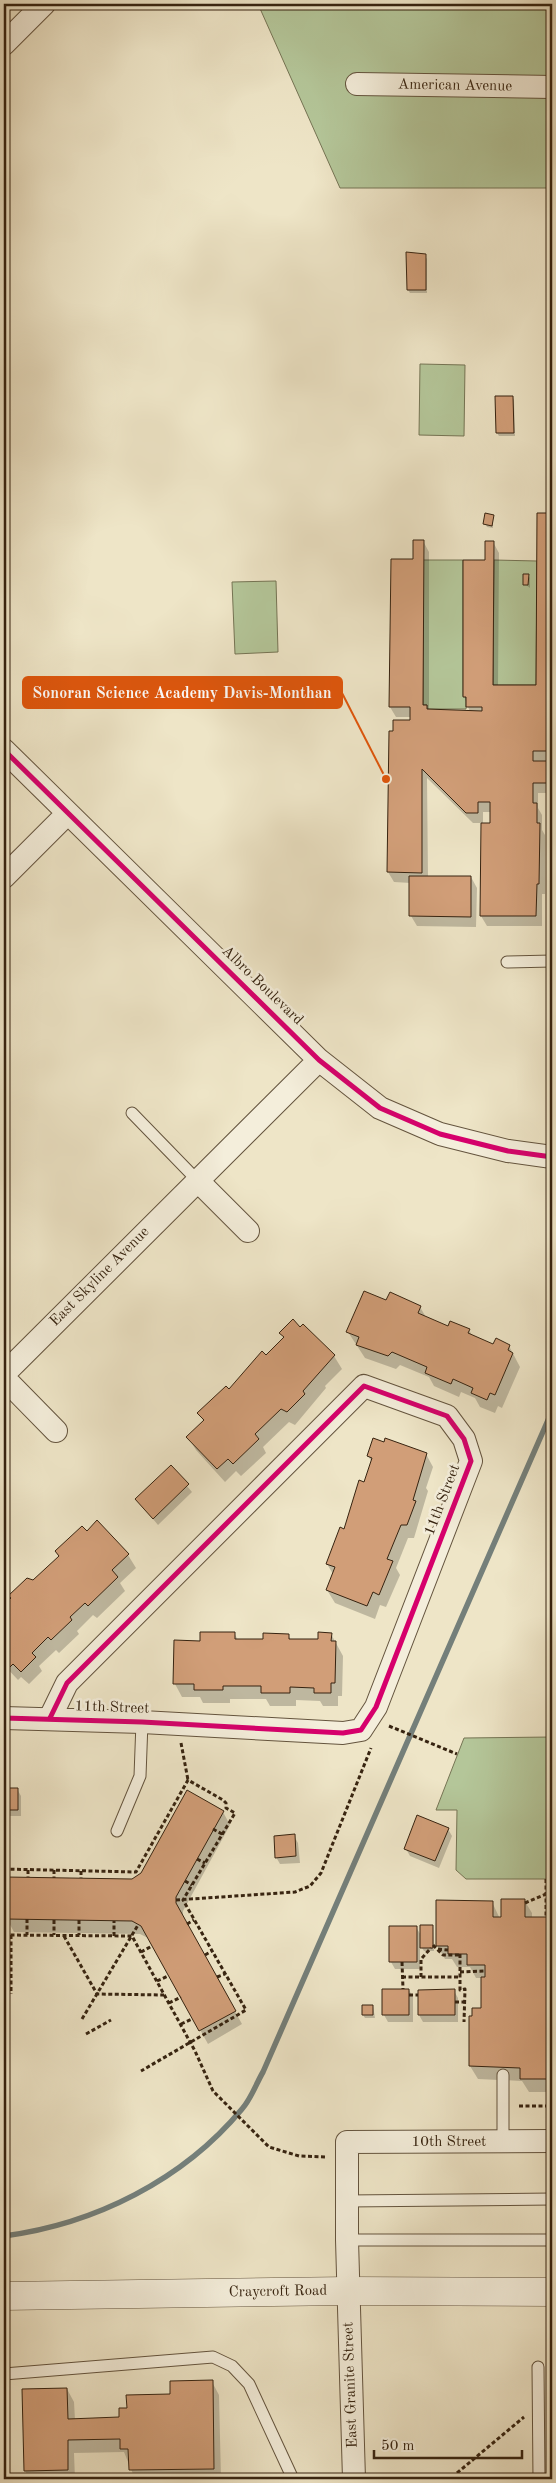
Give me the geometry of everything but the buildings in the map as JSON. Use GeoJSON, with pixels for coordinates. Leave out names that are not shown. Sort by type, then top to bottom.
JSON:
{"type":"FeatureCollection","features":[{"type":"Feature","properties":{"kind":"street"},"geometry":{"type":"LineString","coordinates":[[4,44],[44,4]]}},
{"type":"Feature","properties":{"kind":"street","name":"American Avenue"},"geometry":{"type":"LineString","coordinates":[[357,84],[552,87]]}},
{"type":"Feature","properties":{"kind":"street","name":"Albro Boulevard"},"geometry":{"type":"LineString","coordinates":[[4,750],[319,1060],[380,1108],[440,1134],[508,1151],[552,1157]]}},
{"type":"Feature","properties":{"kind":"street"},"geometry":{"type":"LineString","coordinates":[[4,876],[68,814]]}},
{"type":"Feature","properties":{"kind":"street","name":"East Skyline Avenue"},"geometry":{"type":"LineString","coordinates":[[4,1374],[319,1060]]}},
{"type":"Feature","properties":{"kind":"street"},"geometry":{"type":"LineString","coordinates":[[197,1180],[248,1231]]}},
{"type":"Feature","properties":{"kind":"street"},"geometry":{"type":"LineString","coordinates":[[4,1378],[56,1431]]}},
{"type":"Feature","properties":{"kind":"street","name":"11th Street"},"geometry":{"type":"LineString","coordinates":[[4,1718],[142,1722],[343,1733],[361,1730],[376,1707],[471,1461],[464,1440],[447,1416],[364,1386],[67,1683],[50,1718]]}},
{"type":"Feature","properties":{"kind":"street","name":"10th Street"},"geometry":{"type":"LineString","coordinates":[[347,2149],[503,2141],[552,2141]]}},
{"type":"Feature","properties":{"kind":"street","name":"East Granite Street"},"geometry":{"type":"LineString","coordinates":[[347,2149],[346,2201],[354,2479]]}},
{"type":"Feature","properties":{"kind":"street","name":"Craycroft Road"},"geometry":{"type":"LineString","coordinates":[[4,2296],[348,2291],[552,2292]]}},
{"type":"Feature","properties":{"kind":"lane"},"geometry":{"type":"LineString","coordinates":[[507,962],[552,961]]}},
{"type":"Feature","properties":{"kind":"lane"},"geometry":{"type":"LineString","coordinates":[[132,1113],[197,1180]]}},
{"type":"Feature","properties":{"kind":"lane"},"geometry":{"type":"LineString","coordinates":[[117,1831],[140,1776],[142,1722]]}},
{"type":"Feature","properties":{"kind":"lane"},"geometry":{"type":"LineString","coordinates":[[503,2075],[503,2141]]}},
{"type":"Feature","properties":{"kind":"lane"},"geometry":{"type":"LineString","coordinates":[[346,2201],[552,2199]]}},
{"type":"Feature","properties":{"kind":"lane"},"geometry":{"type":"LineString","coordinates":[[347,2240],[552,2240]]}},
{"type":"Feature","properties":{"kind":"lane"},"geometry":{"type":"LineString","coordinates":[[4,2374],[213,2357],[232,2366],[249,2384],[293,2479]]}},
{"type":"Feature","properties":{"kind":"lane"},"geometry":{"type":"LineString","coordinates":[[538,2367],[540,2479]]}},
{"type":"Feature","properties":{"kind":"path"},"geometry":{"type":"LineString","coordinates":[[372,7],[522,8],[521,4]]}},
{"type":"Feature","properties":{"kind":"path"},"geometry":{"type":"LineString","coordinates":[[382,1722],[457,1754]]}},
{"type":"Feature","properties":{"kind":"path"},"geometry":{"type":"LineString","coordinates":[[4,1869],[137,1874],[153,1841],[175,1807],[188,1780],[177,1724]]}},
{"type":"Feature","properties":{"kind":"path"},"geometry":{"type":"LineString","coordinates":[[176,1900],[295,1892],[310,1886],[321,1873],[372,1745]]}},
{"type":"Feature","properties":{"kind":"path"},"geometry":{"type":"LineString","coordinates":[[183,1900],[235,1813],[226,1808],[226,1803],[223,1800],[188,1780]]}},
{"type":"Feature","properties":{"kind":"path"},"geometry":{"type":"LineString","coordinates":[[213,1830],[222,1834]]}},
{"type":"Feature","properties":{"kind":"path"},"geometry":{"type":"LineString","coordinates":[[153,1841],[158,1843]]}},
{"type":"Feature","properties":{"kind":"path"},"geometry":{"type":"LineString","coordinates":[[197,1859],[205,1863]]}},
{"type":"Feature","properties":{"kind":"path"},"geometry":{"type":"LineString","coordinates":[[142,1862],[146,1864]]}},
{"type":"Feature","properties":{"kind":"path"},"geometry":{"type":"LineString","coordinates":[[28,1870],[28,1877]]}},
{"type":"Feature","properties":{"kind":"path"},"geometry":{"type":"LineString","coordinates":[[54,1870],[54,1878]]}},
{"type":"Feature","properties":{"kind":"path"},"geometry":{"type":"LineString","coordinates":[[81,1871],[81,1878]]}},
{"type":"Feature","properties":{"kind":"path"},"geometry":{"type":"LineString","coordinates":[[115,1872],[115,1879]]}},
{"type":"Feature","properties":{"kind":"path"},"geometry":{"type":"LineString","coordinates":[[546,1879],[546,1917]]}},
{"type":"Feature","properties":{"kind":"path"},"geometry":{"type":"LineString","coordinates":[[185,1881],[192,1885]]}},
{"type":"Feature","properties":{"kind":"path"},"geometry":{"type":"LineString","coordinates":[[525,1902],[546,1894],[552,1894]]}},
{"type":"Feature","properties":{"kind":"path"},"geometry":{"type":"LineString","coordinates":[[141,2071],[246,2010],[183,1900]]}},
{"type":"Feature","properties":{"kind":"path"},"geometry":{"type":"LineString","coordinates":[[27,1920],[27,1935]]}},
{"type":"Feature","properties":{"kind":"path"},"geometry":{"type":"LineString","coordinates":[[54,1920],[54,1935]]}},
{"type":"Feature","properties":{"kind":"path"},"geometry":{"type":"LineString","coordinates":[[79,1920],[79,1935]]}},
{"type":"Feature","properties":{"kind":"path"},"geometry":{"type":"LineString","coordinates":[[187,1924],[194,1920]]}},
{"type":"Feature","properties":{"kind":"path"},"geometry":{"type":"LineString","coordinates":[[114,1921],[114,1936]]}},
{"type":"Feature","properties":{"kind":"path"},"geometry":{"type":"LineString","coordinates":[[82,2018],[138,1925]]}},
{"type":"Feature","properties":{"kind":"path"},"geometry":{"type":"LineString","coordinates":[[4,1935],[132,1936]]}},
{"type":"Feature","properties":{"kind":"path"},"geometry":{"type":"LineString","coordinates":[[11,1935],[11,1994]]}},
{"type":"Feature","properties":{"kind":"path"},"geometry":{"type":"LineString","coordinates":[[63,1935],[97,1994]]}},
{"type":"Feature","properties":{"kind":"path"},"geometry":{"type":"LineString","coordinates":[[132,1936],[190,2042],[206,2080],[222,2102],[255,2135],[269,2147],[299,2156],[347,2149]]}},
{"type":"Feature","properties":{"kind":"path"},"geometry":{"type":"LineString","coordinates":[[141,1952],[152,1946]]}},
{"type":"Feature","properties":{"kind":"path"},"geometry":{"type":"LineString","coordinates":[[421,1977],[421,1959],[432,1947],[448,1950]]}},
{"type":"Feature","properties":{"kind":"path"},"geometry":{"type":"LineString","coordinates":[[437,1949],[443,1955],[460,1954],[460,1990],[464,1989],[464,2022]]}},
{"type":"Feature","properties":{"kind":"path"},"geometry":{"type":"LineString","coordinates":[[205,1955],[212,1951]]}},
{"type":"Feature","properties":{"kind":"path"},"geometry":{"type":"LineString","coordinates":[[402,1962],[403,1989]]}},
{"type":"Feature","properties":{"kind":"path"},"geometry":{"type":"LineString","coordinates":[[460,1972],[485,1971]]}},
{"type":"Feature","properties":{"kind":"path"},"geometry":{"type":"LineString","coordinates":[[217,1978],[225,1974]]}},
{"type":"Feature","properties":{"kind":"path"},"geometry":{"type":"LineString","coordinates":[[157,1981],[168,1976]]}},
{"type":"Feature","properties":{"kind":"path"},"geometry":{"type":"LineString","coordinates":[[402,1977],[460,1977]]}},
{"type":"Feature","properties":{"kind":"path"},"geometry":{"type":"LineString","coordinates":[[97,1994],[164,1995]]}},
{"type":"Feature","properties":{"kind":"path"},"geometry":{"type":"LineString","coordinates":[[409,1995],[418,1995]]}},
{"type":"Feature","properties":{"kind":"path"},"geometry":{"type":"LineString","coordinates":[[169,2003],[180,1998]]}},
{"type":"Feature","properties":{"kind":"path"},"geometry":{"type":"LineString","coordinates":[[455,2002],[464,2002]]}},
{"type":"Feature","properties":{"kind":"path"},"geometry":{"type":"LineString","coordinates":[[180,2024],[192,2018]]}},
{"type":"Feature","properties":{"kind":"path"},"geometry":{"type":"LineString","coordinates":[[86,2034],[111,2020]]}},
{"type":"Feature","properties":{"kind":"path"},"geometry":{"type":"LineString","coordinates":[[519,2106],[552,2106]]}},
{"type":"Feature","properties":{"kind":"path"},"geometry":{"type":"LineString","coordinates":[[457,2473],[528,2413]]}},
{"type":"Feature","properties":{"kind":"green space"},"geometry":{"type":"Polygon","coordinates":[[[258,4],[552,4],[552,188],[340,188],[258,4]]]}},
{"type":"Feature","properties":{"kind":"green space"},"geometry":{"type":"Polygon","coordinates":[[[420,364],[465,365],[464,436],[419,435],[420,364]]]}},
{"type":"Feature","properties":{"kind":"green space"},"geometry":{"type":"Polygon","coordinates":[[[423,560],[463,560],[463,696],[466,697],[466,709],[427,709],[427,705],[423,705],[423,560]]]}},
{"type":"Feature","properties":{"kind":"green space"},"geometry":{"type":"Polygon","coordinates":[[[494,560],[537,561],[536,685],[493,685],[494,560]]]}},
{"type":"Feature","properties":{"kind":"green space"},"geometry":{"type":"Polygon","coordinates":[[[276,581],[278,652],[235,654],[232,582],[276,581]]]}},
{"type":"Feature","properties":{"kind":"green space"},"geometry":{"type":"Polygon","coordinates":[[[552,1737],[552,1879],[466,1879],[456,1870],[457,1810],[436,1810],[464,1738],[552,1737]]]}},
{"type":"Feature","properties":{"kind":"waterway"},"geometry":{"type":"LineString","coordinates":[[4,2236],[38,2230],[71,2221],[135,2195],[193,2157],[219,2134],[248,2101],[263,2072],[552,1411]]}},
{"type":"Feature","properties":{"kind":"cycle path"},"geometry":{"type":"LineString","coordinates":[[4,750],[319,1060],[380,1108],[440,1134],[508,1151],[552,1157]]}},
{"type":"Feature","properties":{"kind":"cycle path"},"geometry":{"type":"LineString","coordinates":[[4,1718],[142,1722],[343,1733],[361,1730],[376,1707],[471,1461],[464,1439],[447,1416],[364,1386],[67,1683],[50,1718]]}},
{"type":"Feature","properties":{"kind":"place","name":"Sonoran Science Academy Davis-Monthan"},"geometry":{"type":"Point","coordinates":[386,779]}}]}
